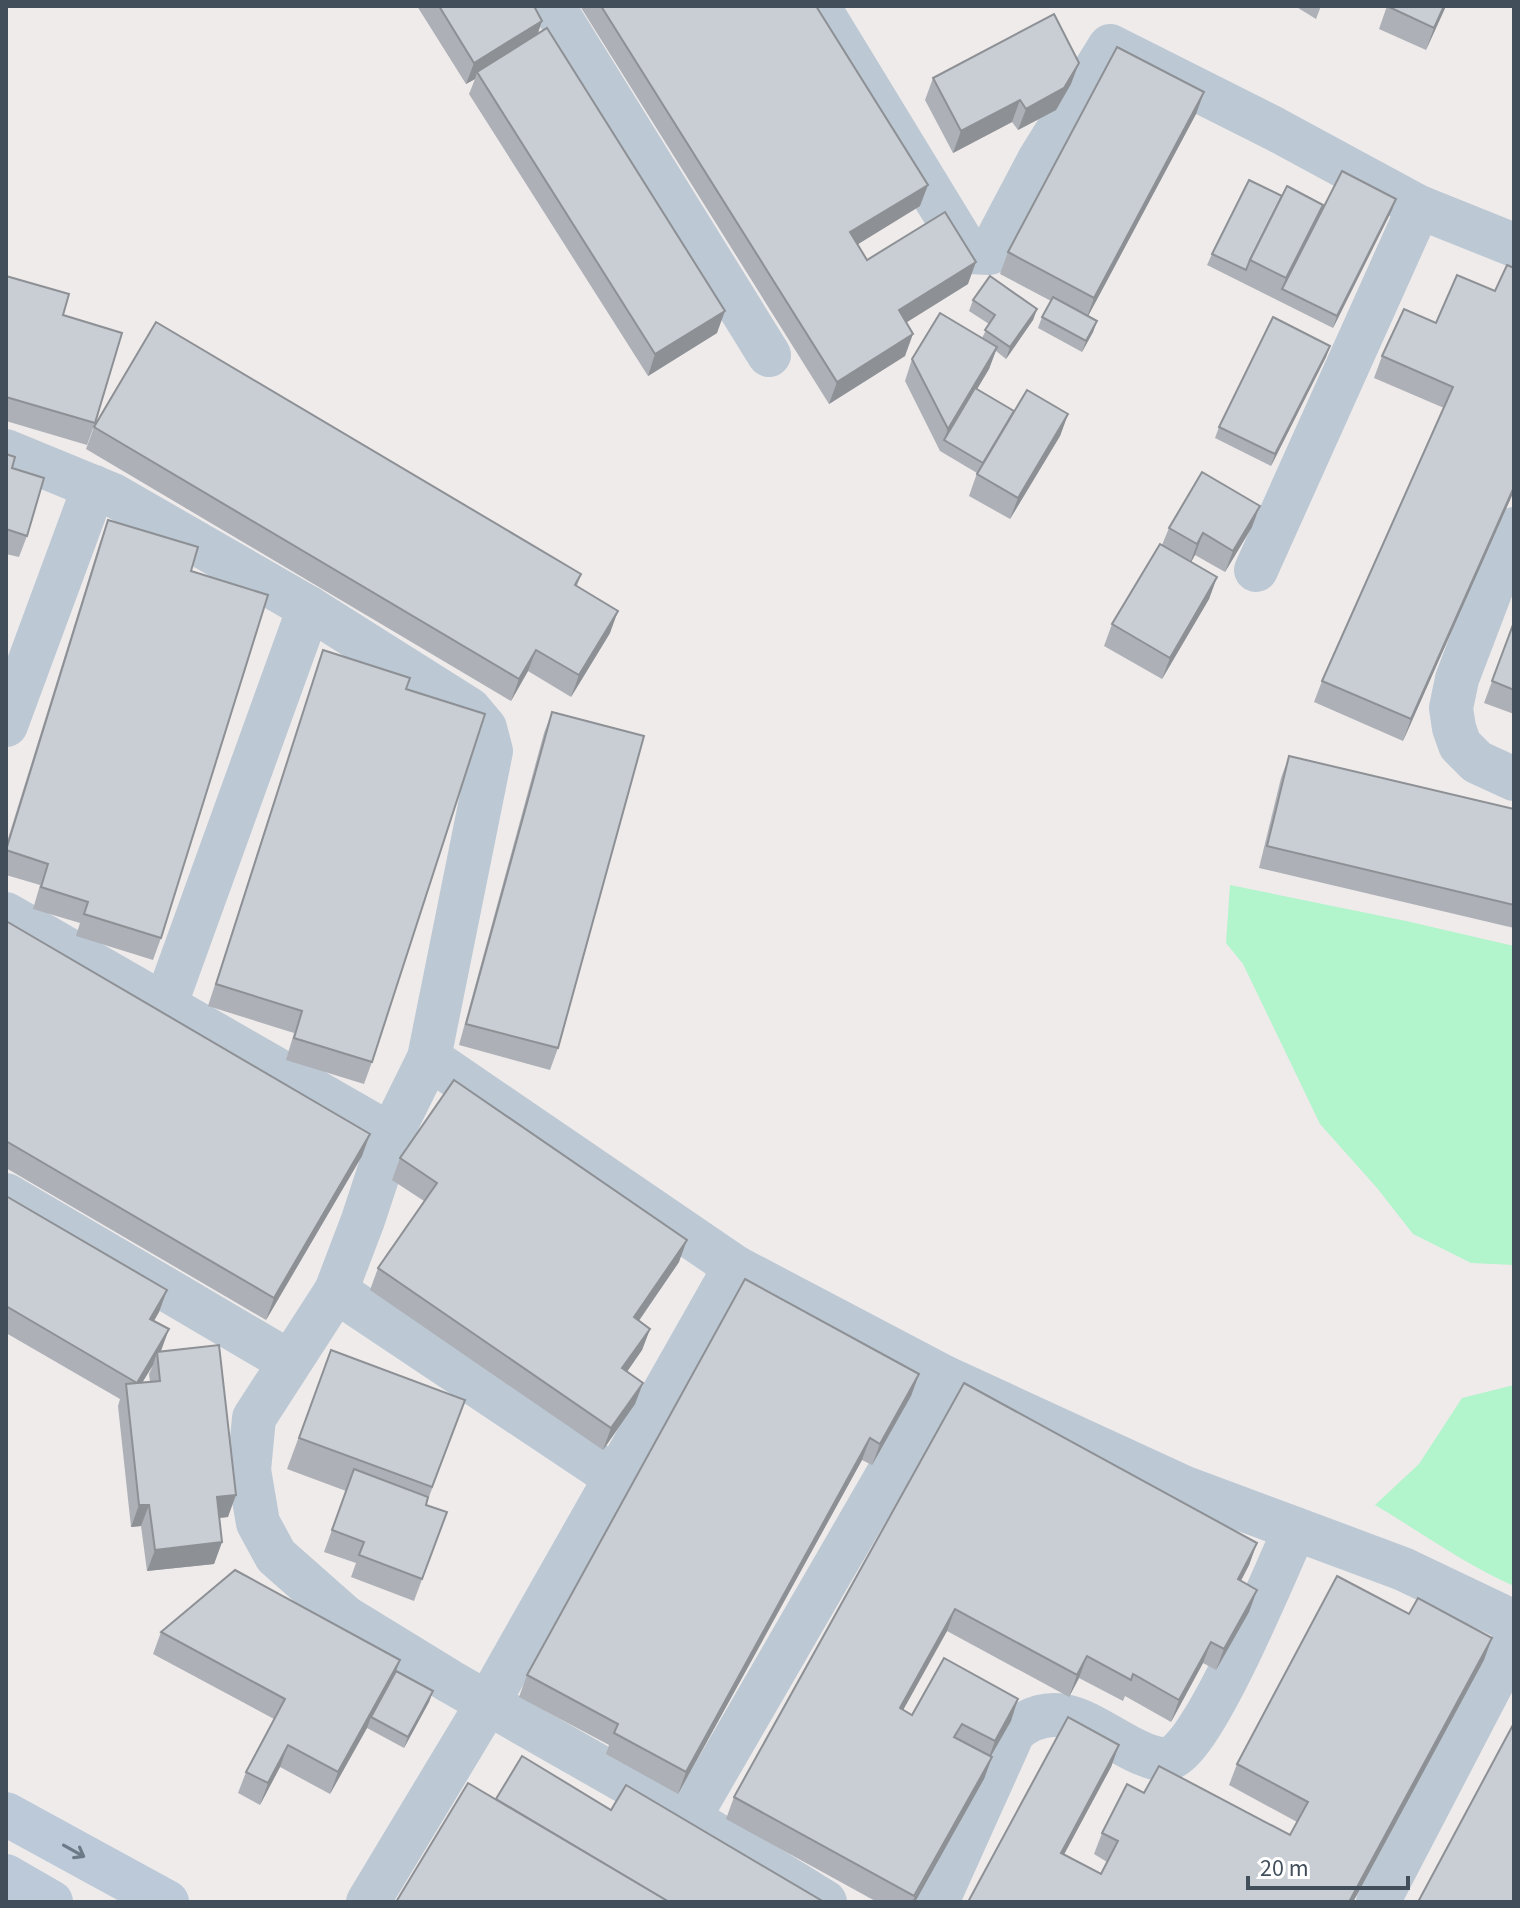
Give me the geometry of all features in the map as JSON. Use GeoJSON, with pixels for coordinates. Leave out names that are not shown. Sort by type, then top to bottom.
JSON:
{"type":"FeatureCollection","features":[{"type":"Feature","properties":{"kind":"street"},"geometry":{"type":"LineString","coordinates":[[553,6],[769,355]]}},
{"type":"Feature","properties":{"kind":"street"},"geometry":{"type":"LineString","coordinates":[[818,6],[968,252],[990,253],[1039,160],[1110,46],[1275,129],[1419,207],[1514,245]]}},
{"type":"Feature","properties":{"kind":"street"},"geometry":{"type":"LineString","coordinates":[[1256,570],[1419,207]]}},
{"type":"Feature","properties":{"kind":"street"},"geometry":{"type":"LineString","coordinates":[[6,451],[113,495],[309,608],[469,709],[485,728],[491,751],[429,1058],[391,1135],[336,1291],[254,1418],[249,1470],[258,1523],[276,1556],[345,1617],[451,1682],[689,1818],[825,1902]]}},
{"type":"Feature","properties":{"kind":"street"},"geometry":{"type":"LineString","coordinates":[[8,711],[94,487]]}},
{"type":"Feature","properties":{"kind":"street"},"geometry":{"type":"LineString","coordinates":[[1514,529],[1457,679],[1451,708],[1460,745],[1477,762],[1514,779]]}},
{"type":"Feature","properties":{"kind":"street"},"geometry":{"type":"LineString","coordinates":[[165,1006],[309,608]]}},
{"type":"Feature","properties":{"kind":"street"},"geometry":{"type":"LineString","coordinates":[[6,914],[391,1135]]}},
{"type":"Feature","properties":{"kind":"street"},"geometry":{"type":"LineString","coordinates":[[429,1058],[735,1267],[944,1377],[1183,1487],[1403,1569],[1514,1622]]}},
{"type":"Feature","properties":{"kind":"street"},"geometry":{"type":"LineString","coordinates":[[6,1195],[288,1361]]}},
{"type":"Feature","properties":{"kind":"street"},"geometry":{"type":"LineString","coordinates":[[368,1902],[489,1701],[735,1267]]}},
{"type":"Feature","properties":{"kind":"street"},"geometry":{"type":"LineString","coordinates":[[336,1291],[616,1478]]}},
{"type":"Feature","properties":{"kind":"street"},"geometry":{"type":"LineString","coordinates":[[689,1818],[944,1377]]}},
{"type":"Feature","properties":{"kind":"street"},"geometry":{"type":"LineString","coordinates":[[937,1902],[1014,1731],[1029,1718],[1064,1716],[1083,1721],[1124,1746],[1155,1759],[1170,1758],[1183,1751],[1226,1679],[1295,1529]]}},
{"type":"Feature","properties":{"kind":"street"},"geometry":{"type":"LineString","coordinates":[[1378,1902],[1514,1641]]}},
{"type":"Feature","properties":{"kind":"street"},"geometry":{"type":"LineString","coordinates":[[6,1814],[167,1902]]}},
{"type":"Feature","properties":{"kind":"street"},"geometry":{"type":"LineString","coordinates":[[6,1876],[51,1902]]}},
{"type":"Feature","properties":{"kind":"green space"},"geometry":{"type":"Polygon","coordinates":[[[1230,885],[1514,946],[1514,1265],[1471,1263],[1413,1234],[1320,1124],[1243,964],[1226,943],[1230,885]]]}},
{"type":"Feature","properties":{"kind":"green space"},"geometry":{"type":"Polygon","coordinates":[[[1514,1385],[1514,1586],[1461,1558],[1375,1505],[1419,1464],[1462,1398],[1514,1385]]]}},
{"type":"Feature","properties":{"kind":"building"},"geometry":{"type":"Polygon","coordinates":[[[439,6],[534,6],[542,21],[474,63],[439,6]]]}},
{"type":"Feature","properties":{"kind":"building"},"geometry":{"type":"Polygon","coordinates":[[[601,6],[816,6],[928,185],[850,232],[867,260],[945,212],[976,262],[899,310],[913,334],[837,382],[601,6]]]}},
{"type":"Feature","properties":{"kind":"building"},"geometry":{"type":"Polygon","coordinates":[[[1387,6],[1444,6],[1434,28],[1387,6]]]}},
{"type":"Feature","properties":{"kind":"building"},"geometry":{"type":"Polygon","coordinates":[[[1054,14],[1079,63],[1064,88],[1026,109],[1020,100],[961,131],[933,78],[1054,14]]]}},
{"type":"Feature","properties":{"kind":"building"},"geometry":{"type":"Polygon","coordinates":[[[547,28],[725,311],[655,354],[477,72],[547,28]]]}},
{"type":"Feature","properties":{"kind":"building"},"geometry":{"type":"Polygon","coordinates":[[[1117,47],[1204,92],[1094,298],[1008,252],[1117,47]]]}},
{"type":"Feature","properties":{"kind":"building"},"geometry":{"type":"Polygon","coordinates":[[[1342,171],[1396,199],[1337,316],[1282,289],[1342,171]]]}},
{"type":"Feature","properties":{"kind":"building"},"geometry":{"type":"Polygon","coordinates":[[[1249,180],[1282,196],[1246,270],[1212,254],[1249,180]]]}},
{"type":"Feature","properties":{"kind":"building"},"geometry":{"type":"Polygon","coordinates":[[[1287,186],[1323,205],[1286,278],[1250,260],[1287,186]]]}},
{"type":"Feature","properties":{"kind":"building"},"geometry":{"type":"Polygon","coordinates":[[[1507,265],[1514,268],[1514,487],[1411,719],[1322,681],[1453,387],[1382,356],[1404,309],[1436,323],[1457,275],[1495,291],[1507,265]]]}},
{"type":"Feature","properties":{"kind":"building"},"geometry":{"type":"Polygon","coordinates":[[[6,276],[69,294],[63,315],[122,333],[95,423],[6,397],[6,276]]]}},
{"type":"Feature","properties":{"kind":"building"},"geometry":{"type":"Polygon","coordinates":[[[990,276],[1037,309],[1010,347],[985,330],[995,315],[973,300],[990,276]]]}},
{"type":"Feature","properties":{"kind":"building"},"geometry":{"type":"Polygon","coordinates":[[[1053,297],[1097,321],[1086,341],[1042,317],[1053,297]]]}},
{"type":"Feature","properties":{"kind":"building"},"geometry":{"type":"Polygon","coordinates":[[[940,313],[997,347],[948,429],[912,359],[940,313]]]}},
{"type":"Feature","properties":{"kind":"building"},"geometry":{"type":"Polygon","coordinates":[[[1273,317],[1330,346],[1275,454],[1219,427],[1273,317]]]}},
{"type":"Feature","properties":{"kind":"building"},"geometry":{"type":"Polygon","coordinates":[[[156,322],[581,574],[575,585],[618,611],[579,675],[536,650],[519,679],[94,427],[156,322]]]}},
{"type":"Feature","properties":{"kind":"building"},"geometry":{"type":"Polygon","coordinates":[[[975,388],[1014,411],[983,463],[944,440],[975,388]]]}},
{"type":"Feature","properties":{"kind":"building"},"geometry":{"type":"Polygon","coordinates":[[[1027,390],[1068,414],[1018,498],[977,474],[1027,390]]]}},
{"type":"Feature","properties":{"kind":"building"},"geometry":{"type":"Polygon","coordinates":[[[6,454],[15,457],[12,468],[44,478],[27,536],[6,529],[6,454]]]}},
{"type":"Feature","properties":{"kind":"building"},"geometry":{"type":"Polygon","coordinates":[[[1202,472],[1260,506],[1233,551],[1203,533],[1197,544],[1169,528],[1202,472]]]}},
{"type":"Feature","properties":{"kind":"building"},"geometry":{"type":"Polygon","coordinates":[[[108,520],[198,547],[191,571],[268,595],[161,938],[84,914],[88,902],[41,887],[48,864],[6,850],[108,520]]]}},
{"type":"Feature","properties":{"kind":"building"},"geometry":{"type":"Polygon","coordinates":[[[1160,544],[1217,577],[1170,658],[1112,624],[1160,544]]]}},
{"type":"Feature","properties":{"kind":"building"},"geometry":{"type":"Polygon","coordinates":[[[1514,622],[1514,690],[1492,681],[1514,622]]]}},
{"type":"Feature","properties":{"kind":"building"},"geometry":{"type":"Polygon","coordinates":[[[323,650],[410,678],[406,689],[485,714],[372,1062],[294,1038],[302,1011],[216,984],[323,650]]]}},
{"type":"Feature","properties":{"kind":"building"},"geometry":{"type":"Polygon","coordinates":[[[552,712],[644,736],[558,1048],[466,1024],[552,712]]]}},
{"type":"Feature","properties":{"kind":"building"},"geometry":{"type":"Polygon","coordinates":[[[1289,756],[1514,809],[1514,905],[1267,846],[1289,756]]]}},
{"type":"Feature","properties":{"kind":"building"},"geometry":{"type":"Polygon","coordinates":[[[6,921],[370,1134],[274,1298],[6,1141],[6,921]]]}},
{"type":"Feature","properties":{"kind":"building"},"geometry":{"type":"Polygon","coordinates":[[[454,1080],[687,1240],[634,1317],[650,1329],[622,1368],[643,1383],[611,1428],[378,1268],[437,1183],[400,1158],[454,1080]]]}},
{"type":"Feature","properties":{"kind":"building"},"geometry":{"type":"Polygon","coordinates":[[[6,1196],[167,1290],[150,1319],[169,1329],[137,1383],[6,1306],[6,1196]]]}},
{"type":"Feature","properties":{"kind":"building"},"geometry":{"type":"Polygon","coordinates":[[[745,1279],[919,1374],[880,1444],[870,1438],[686,1772],[614,1733],[618,1724],[527,1675],[745,1279]]]}},
{"type":"Feature","properties":{"kind":"building"},"geometry":{"type":"Polygon","coordinates":[[[219,1345],[236,1495],[217,1497],[222,1542],[155,1550],[149,1505],[139,1505],[126,1384],[160,1381],[157,1352],[219,1345]]]}},
{"type":"Feature","properties":{"kind":"building"},"geometry":{"type":"Polygon","coordinates":[[[331,1350],[465,1400],[432,1487],[299,1438],[331,1350]]]}},
{"type":"Feature","properties":{"kind":"building"},"geometry":{"type":"Polygon","coordinates":[[[964,1383],[1257,1543],[1238,1579],[1257,1590],[1224,1649],[1211,1642],[1179,1700],[1133,1674],[1131,1680],[1087,1656],[1077,1675],[955,1609],[900,1708],[912,1715],[944,1658],[1018,1699],[995,1741],[962,1724],[954,1737],[992,1757],[914,1896],[734,1797],[964,1383]]]}},
{"type":"Feature","properties":{"kind":"building"},"geometry":{"type":"Polygon","coordinates":[[[354,1469],[428,1497],[426,1505],[447,1512],[422,1579],[359,1555],[364,1542],[332,1530],[354,1469]]]}},
{"type":"Feature","properties":{"kind":"building"},"geometry":{"type":"Polygon","coordinates":[[[235,1570],[400,1660],[338,1772],[288,1745],[268,1783],[246,1772],[285,1699],[161,1632],[235,1570]]]}},
{"type":"Feature","properties":{"kind":"building"},"geometry":{"type":"Polygon","coordinates":[[[1337,1576],[1409,1614],[1418,1598],[1492,1638],[1349,1902],[968,1902],[1068,1717],[1119,1745],[1061,1853],[1101,1874],[1118,1841],[1102,1833],[1127,1784],[1144,1793],[1159,1766],[1290,1835],[1308,1802],[1237,1764],[1337,1576]]]}},
{"type":"Feature","properties":{"kind":"building"},"geometry":{"type":"Polygon","coordinates":[[[396,1671],[433,1691],[408,1737],[371,1717],[396,1671]]]}},
{"type":"Feature","properties":{"kind":"building"},"geometry":{"type":"Polygon","coordinates":[[[1514,1723],[1514,1902],[1418,1902],[1514,1723]]]}},
{"type":"Feature","properties":{"kind":"building"},"geometry":{"type":"Polygon","coordinates":[[[522,1756],[611,1810],[626,1785],[824,1902],[669,1902],[496,1799],[522,1756]]]}},
{"type":"Feature","properties":{"kind":"building"},"geometry":{"type":"Polygon","coordinates":[[[468,1783],[669,1902],[396,1902],[468,1783]]]}}]}
